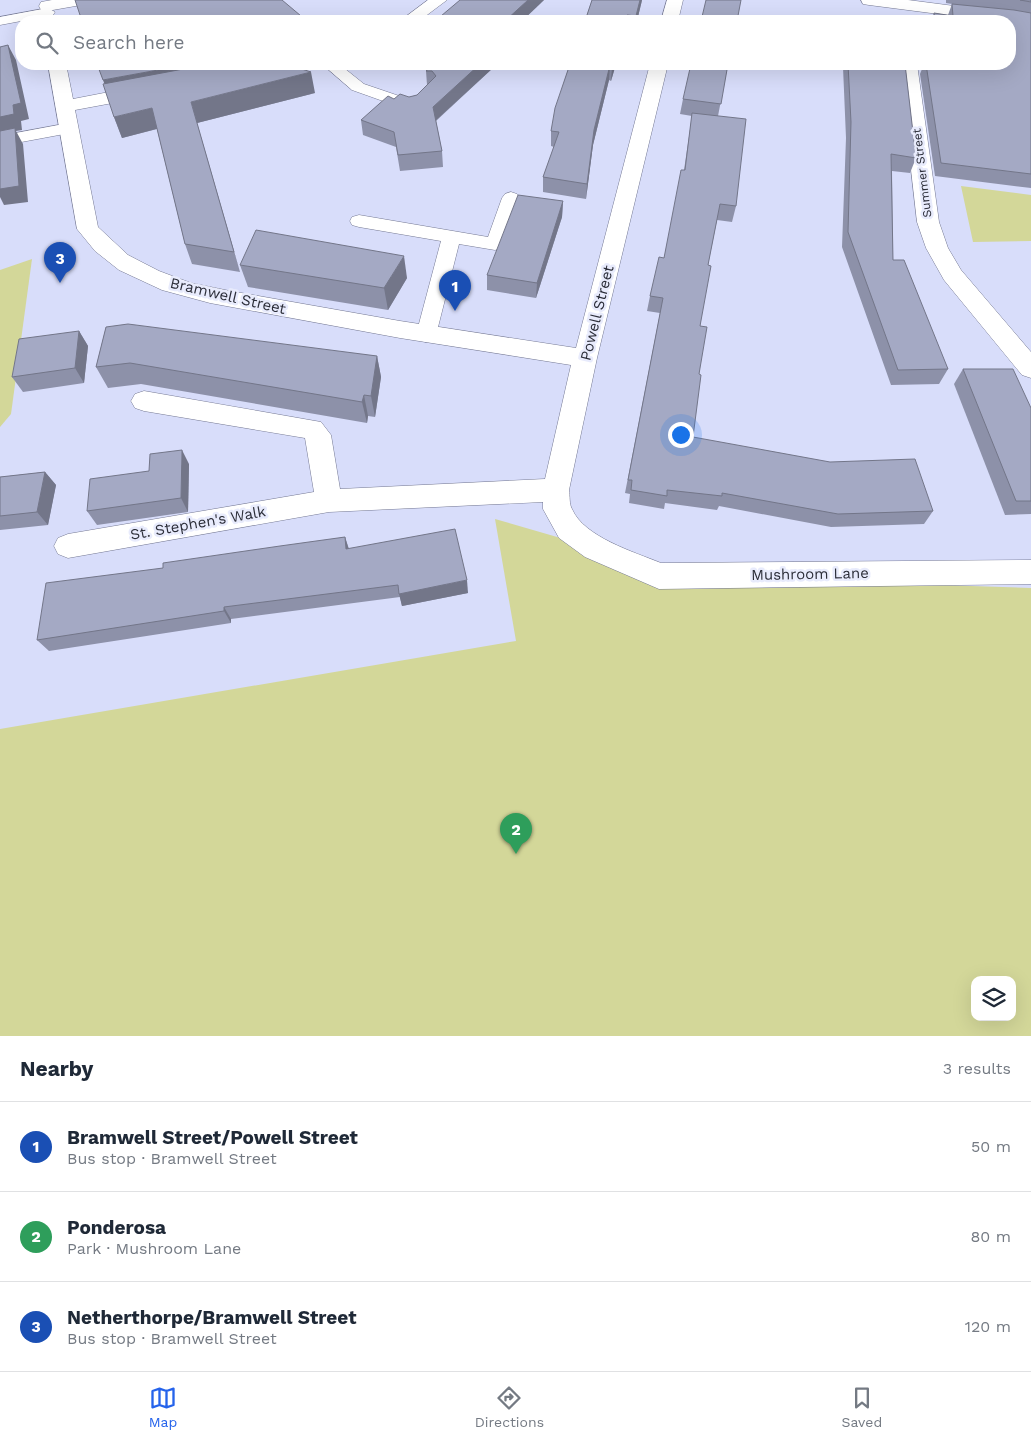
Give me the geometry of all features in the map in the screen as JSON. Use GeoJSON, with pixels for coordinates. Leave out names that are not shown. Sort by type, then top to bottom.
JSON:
{"type":"FeatureCollection","features":[{"type":"Feature","properties":{"kind":"street"},"geometry":{"type":"LineString","coordinates":[[47,10],[82,0]]}},
{"type":"Feature","properties":{"kind":"street"},"geometry":{"type":"LineString","coordinates":[[417,15],[439,0]]}},
{"type":"Feature","properties":{"kind":"street"},"geometry":{"type":"LineString","coordinates":[[671,15],[675,0]]}},
{"type":"Feature","properties":{"kind":"street"},"geometry":{"type":"LineString","coordinates":[[869,0],[905,13],[936,15]]}},
{"type":"Feature","properties":{"kind":"street"},"geometry":{"type":"LineString","coordinates":[[1016,20],[1031,21]]}},
{"type":"Feature","properties":{"kind":"street","name":"Bramwell Street"},"geometry":{"type":"LineString","coordinates":[[58,70],[88,228],[102,245],[132,268],[162,281],[208,294],[426,335],[585,358]]}},
{"type":"Feature","properties":{"kind":"street","name":"Powell Street"},"geometry":{"type":"LineString","coordinates":[[595,548],[570,530],[557,509],[556,490],[585,358],[657,70]]}},
{"type":"Feature","properties":{"kind":"street","name":"Summer Street"},"geometry":{"type":"LineString","coordinates":[[909,70],[928,222],[937,248],[952,275],[1031,369]]}},
{"type":"Feature","properties":{"kind":"street"},"geometry":{"type":"LineString","coordinates":[[67,117],[160,88]]}},
{"type":"Feature","properties":{"kind":"street"},"geometry":{"type":"LineString","coordinates":[[144,401],[312,429],[318,435],[329,501]]}},
{"type":"Feature","properties":{"kind":"street","name":"St. Stephen's Walk"},"geometry":{"type":"LineString","coordinates":[[68,546],[329,501],[556,490]]}},
{"type":"Feature","properties":{"kind":"street","name":"Mushroom Lane"},"geometry":{"type":"LineString","coordinates":[[595,548],[659,576],[1031,572]]}},
{"type":"Feature","properties":{"kind":"lane"},"geometry":{"type":"LineString","coordinates":[[26,15],[47,10]]}},
{"type":"Feature","properties":{"kind":"lane"},"geometry":{"type":"LineString","coordinates":[[0,21],[15,17]]}},
{"type":"Feature","properties":{"kind":"lane"},"geometry":{"type":"LineString","coordinates":[[337,70],[358,87],[411,106],[427,92]]}},
{"type":"Feature","properties":{"kind":"lane"},"geometry":{"type":"LineString","coordinates":[[0,141],[67,117]]}},
{"type":"Feature","properties":{"kind":"lane"},"geometry":{"type":"LineString","coordinates":[[358,221],[495,244],[511,198]]}},
{"type":"Feature","properties":{"kind":"lane"},"geometry":{"type":"LineString","coordinates":[[426,335],[452,237]]}},
{"type":"Feature","properties":{"kind":"green space"},"geometry":{"type":"Polygon","coordinates":[[[961,186],[1031,195],[1031,241],[973,242],[961,186]]]}},
{"type":"Feature","properties":{"kind":"green space"},"geometry":{"type":"Polygon","coordinates":[[[32,259],[11,414],[0,427],[0,270],[32,259]]]}},
{"type":"Feature","properties":{"kind":"green space"},"geometry":{"type":"Polygon","coordinates":[[[495,519],[595,548],[659,576],[1031,588],[1031,1036],[0,1036],[0,729],[516,641],[495,519]]]}},
{"type":"Feature","properties":{"kind":"building"},"geometry":{"type":"Polygon","coordinates":[[[75,0],[282,0],[300,15],[80,15],[75,0]]]}},
{"type":"Feature","properties":{"kind":"building"},"geometry":{"type":"Polygon","coordinates":[[[460,0],[528,0],[512,15],[442,15],[460,0]]]}},
{"type":"Feature","properties":{"kind":"building"},"geometry":{"type":"Polygon","coordinates":[[[592,0],[640,0],[636,15],[587,15],[592,0]]]}},
{"type":"Feature","properties":{"kind":"building"},"geometry":{"type":"Polygon","coordinates":[[[706,0],[741,0],[738,15],[702,15],[706,0]]]}},
{"type":"Feature","properties":{"kind":"building"},"geometry":{"type":"Polygon","coordinates":[[[952,4],[1031,13],[1031,174],[941,163],[927,70],[1016,70],[1016,15],[953,15],[952,4]]]}},
{"type":"Feature","properties":{"kind":"building"},"geometry":{"type":"Polygon","coordinates":[[[8,45],[21,103],[13,105],[14,114],[0,117],[0,47],[8,45]]]}},
{"type":"Feature","properties":{"kind":"building"},"geometry":{"type":"Polygon","coordinates":[[[99,70],[158,70],[103,80],[99,70]]]}},
{"type":"Feature","properties":{"kind":"building"},"geometry":{"type":"Polygon","coordinates":[[[178,70],[305,70],[311,72],[191,102],[234,252],[185,244],[152,108],[114,117],[103,84],[178,70]]]}},
{"type":"Feature","properties":{"kind":"building"},"geometry":{"type":"Polygon","coordinates":[[[473,70],[433,107],[442,151],[398,155],[394,132],[361,120],[388,96],[394,99],[400,94],[409,97],[417,95],[436,76],[432,71],[426,71],[473,70]]]}},
{"type":"Feature","properties":{"kind":"building"},"geometry":{"type":"Polygon","coordinates":[[[568,70],[609,70],[594,130],[587,184],[543,177],[559,132],[551,131],[555,108],[568,70]]]}},
{"type":"Feature","properties":{"kind":"building"},"geometry":{"type":"Polygon","coordinates":[[[690,70],[727,70],[721,104],[683,99],[690,70]]]}},
{"type":"Feature","properties":{"kind":"building"},"geometry":{"type":"Polygon","coordinates":[[[848,70],[906,70],[916,158],[891,154],[893,260],[904,260],[948,369],[898,370],[848,232],[851,122],[848,70]]]}},
{"type":"Feature","properties":{"kind":"building"},"geometry":{"type":"Polygon","coordinates":[[[692,113],[746,119],[736,206],[720,204],[708,265],[711,266],[700,326],[707,327],[699,374],[701,375],[693,437],[830,462],[915,459],[933,511],[838,514],[722,493],[722,496],[667,490],[667,496],[631,490],[632,480],[628,480],[663,298],[650,296],[659,257],[664,258],[681,170],[685,170],[692,113]]]}},
{"type":"Feature","properties":{"kind":"building"},"geometry":{"type":"Polygon","coordinates":[[[15,128],[19,186],[0,189],[0,131],[15,128]]]}},
{"type":"Feature","properties":{"kind":"building"},"geometry":{"type":"Polygon","coordinates":[[[518,195],[563,201],[537,283],[487,275],[518,195]]]}},
{"type":"Feature","properties":{"kind":"building"},"geometry":{"type":"Polygon","coordinates":[[[256,230],[404,256],[384,288],[240,265],[256,230]]]}},
{"type":"Feature","properties":{"kind":"building"},"geometry":{"type":"Polygon","coordinates":[[[128,324],[377,356],[371,396],[364,395],[362,402],[130,363],[96,367],[106,327],[128,324]]]}},
{"type":"Feature","properties":{"kind":"building"},"geometry":{"type":"Polygon","coordinates":[[[79,331],[75,368],[12,377],[19,339],[79,331]]]}},
{"type":"Feature","properties":{"kind":"building"},"geometry":{"type":"Polygon","coordinates":[[[963,369],[1013,369],[1031,408],[1031,501],[1016,501],[963,369]]]}},
{"type":"Feature","properties":{"kind":"building"},"geometry":{"type":"Polygon","coordinates":[[[182,450],[181,498],[87,511],[90,479],[149,471],[150,454],[182,450]]]}},
{"type":"Feature","properties":{"kind":"building"},"geometry":{"type":"Polygon","coordinates":[[[45,472],[37,512],[0,516],[0,477],[45,472]]]}},
{"type":"Feature","properties":{"kind":"building"},"geometry":{"type":"Polygon","coordinates":[[[455,529],[467,580],[399,594],[398,585],[224,607],[224,611],[37,640],[46,583],[163,568],[163,563],[345,537],[346,549],[455,529]]]}},
{"type":"Feature","properties":{"kind":"place","name":"Netherthorpe/Bramwell Street"},"geometry":{"type":"Point","coordinates":[60,283]}},
{"type":"Feature","properties":{"kind":"place","name":"Bramwell Street/Powell Street"},"geometry":{"type":"Point","coordinates":[455,311]}},
{"type":"Feature","properties":{"kind":"place","name":"Ponderosa"},"geometry":{"type":"Point","coordinates":[516,854]}}]}
